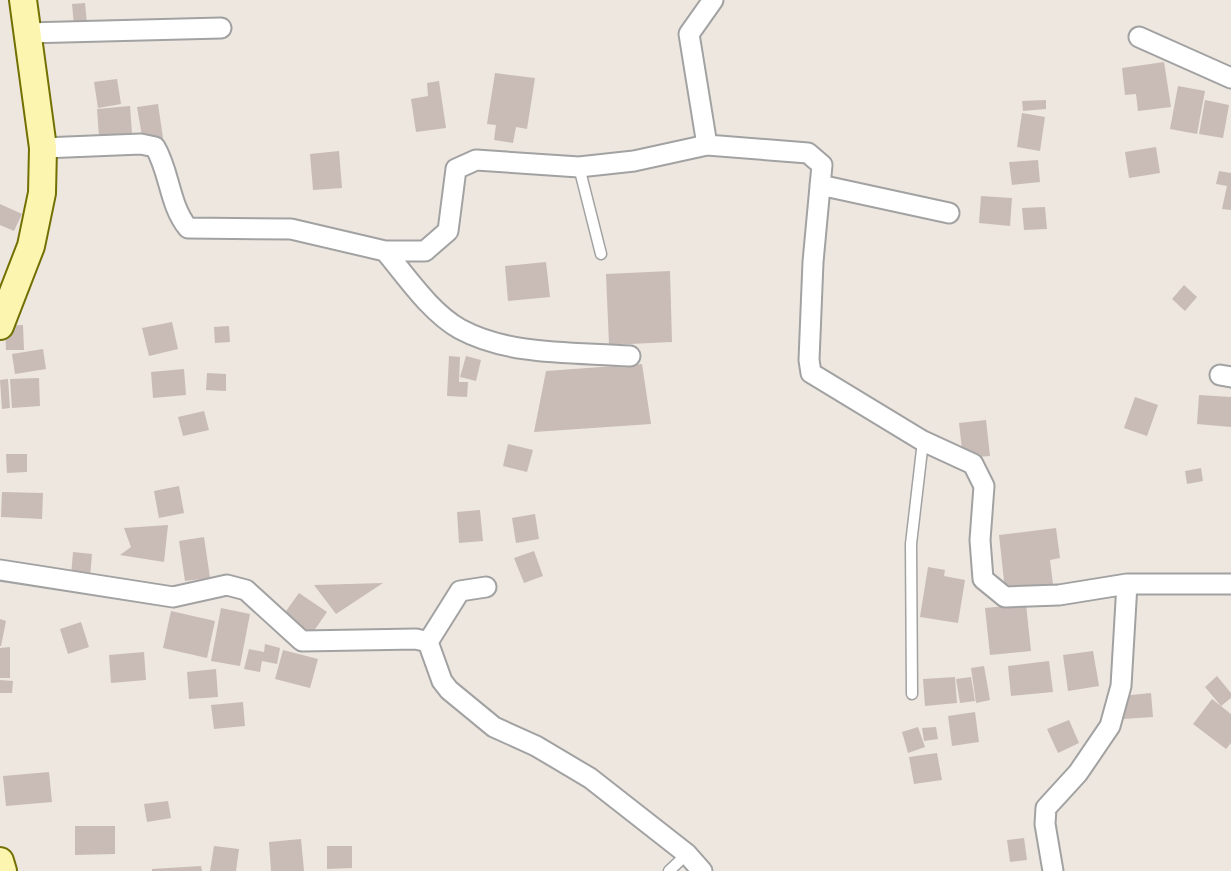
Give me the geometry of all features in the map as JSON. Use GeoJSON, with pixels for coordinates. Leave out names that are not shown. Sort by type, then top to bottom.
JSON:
{"type":"FeatureCollection","features":[{"type":"Feature","properties":{"kind":"street"},"geometry":{"type":"LineString","coordinates":[[0,320],[31,246],[41,193],[43,148],[23,0]]}},
{"type":"Feature","properties":{"kind":"street"},"geometry":{"type":"LineString","coordinates":[[707,145],[690,34],[713,0]]}},
{"type":"Feature","properties":{"kind":"street"},"geometry":{"type":"LineString","coordinates":[[26,33],[221,28]]}},
{"type":"Feature","properties":{"kind":"street"},"geometry":{"type":"LineString","coordinates":[[1139,37],[1231,78]]}},
{"type":"Feature","properties":{"kind":"street"},"geometry":{"type":"LineString","coordinates":[[43,148],[141,144],[155,147],[162,159],[179,217],[188,228],[291,229],[385,251],[425,251],[448,231],[456,169],[476,160],[579,167],[634,161],[707,145],[808,153],[822,164],[813,262],[809,360],[811,373],[923,441],[972,464],[984,486],[980,540],[983,579],[1005,597],[1059,594],[1127,584],[1231,584]]}},
{"type":"Feature","properties":{"kind":"street"},"geometry":{"type":"LineString","coordinates":[[820,185],[949,213]]}},
{"type":"Feature","properties":{"kind":"street"},"geometry":{"type":"LineString","coordinates":[[385,251],[431,305],[458,328],[502,344],[630,356]]}},
{"type":"Feature","properties":{"kind":"street"},"geometry":{"type":"LineString","coordinates":[[0,570],[173,597],[227,585],[246,590],[302,641],[416,639],[428,642]]}},
{"type":"Feature","properties":{"kind":"street"},"geometry":{"type":"LineString","coordinates":[[1053,871],[1045,824],[1046,808],[1078,773],[1110,726],[1121,686],[1127,584]]}},
{"type":"Feature","properties":{"kind":"street"},"geometry":{"type":"LineString","coordinates":[[428,642],[460,591],[486,587]]}},
{"type":"Feature","properties":{"kind":"street"},"geometry":{"type":"LineString","coordinates":[[428,642],[442,681],[494,727],[536,746],[590,778],[687,854],[702,871]]}},
{"type":"Feature","properties":{"kind":"street"},"geometry":{"type":"LineString","coordinates":[[0,861],[3,871]]}},
{"type":"Feature","properties":{"kind":"lane"},"geometry":{"type":"LineString","coordinates":[[579,167],[601,254]]}},
{"type":"Feature","properties":{"kind":"lane"},"geometry":{"type":"LineString","coordinates":[[912,694],[911,544],[923,441]]}},
{"type":"Feature","properties":{"kind":"lane"},"geometry":{"type":"LineString","coordinates":[[669,871],[687,854]]}},
{"type":"Feature","properties":{"kind":"building"},"geometry":{"type":"Polygon","coordinates":[[[85,3],[87,24],[74,25],[72,4],[85,3]]]}},
{"type":"Feature","properties":{"kind":"building"},"geometry":{"type":"Polygon","coordinates":[[[1164,62],[1171,107],[1138,111],[1136,94],[1125,95],[1122,68],[1164,62]]]}},
{"type":"Feature","properties":{"kind":"building"},"geometry":{"type":"Polygon","coordinates":[[[495,73],[535,78],[527,129],[516,127],[513,143],[494,140],[496,125],[487,124],[495,73]]]}},
{"type":"Feature","properties":{"kind":"building"},"geometry":{"type":"Polygon","coordinates":[[[117,79],[121,104],[98,108],[94,82],[117,79]]]}},
{"type":"Feature","properties":{"kind":"building"},"geometry":{"type":"Polygon","coordinates":[[[439,81],[446,128],[416,132],[411,99],[428,96],[427,83],[439,81]]]}},
{"type":"Feature","properties":{"kind":"building"},"geometry":{"type":"Polygon","coordinates":[[[1178,86],[1205,91],[1197,134],[1170,129],[1178,86]]]}},
{"type":"Feature","properties":{"kind":"building"},"geometry":{"type":"Polygon","coordinates":[[[1046,100],[1046,109],[1023,111],[1022,101],[1046,100]]]}},
{"type":"Feature","properties":{"kind":"building"},"geometry":{"type":"Polygon","coordinates":[[[1205,100],[1229,105],[1223,138],[1199,134],[1205,100]]]}},
{"type":"Feature","properties":{"kind":"building"},"geometry":{"type":"Polygon","coordinates":[[[158,104],[163,138],[143,142],[137,107],[158,104]]]}},
{"type":"Feature","properties":{"kind":"building"},"geometry":{"type":"Polygon","coordinates":[[[130,106],[132,133],[99,136],[97,109],[130,106]]]}},
{"type":"Feature","properties":{"kind":"building"},"geometry":{"type":"Polygon","coordinates":[[[1022,113],[1045,117],[1040,151],[1017,147],[1022,113]]]}},
{"type":"Feature","properties":{"kind":"building"},"geometry":{"type":"Polygon","coordinates":[[[1156,147],[1160,173],[1129,178],[1125,152],[1156,147]]]}},
{"type":"Feature","properties":{"kind":"building"},"geometry":{"type":"Polygon","coordinates":[[[339,151],[342,188],[313,190],[310,154],[339,151]]]}},
{"type":"Feature","properties":{"kind":"building"},"geometry":{"type":"Polygon","coordinates":[[[1038,160],[1040,182],[1012,185],[1009,162],[1038,160]]]}},
{"type":"Feature","properties":{"kind":"building"},"geometry":{"type":"Polygon","coordinates":[[[1219,171],[1231,173],[1231,210],[1222,209],[1227,186],[1216,184],[1219,171]]]}},
{"type":"Feature","properties":{"kind":"building"},"geometry":{"type":"Polygon","coordinates":[[[981,196],[1012,198],[1010,226],[979,223],[981,196]]]}},
{"type":"Feature","properties":{"kind":"building"},"geometry":{"type":"Polygon","coordinates":[[[0,204],[22,214],[14,231],[0,225],[0,204]]]}},
{"type":"Feature","properties":{"kind":"building"},"geometry":{"type":"Polygon","coordinates":[[[1045,207],[1047,229],[1024,230],[1022,208],[1045,207]]]}},
{"type":"Feature","properties":{"kind":"building"},"geometry":{"type":"Polygon","coordinates":[[[546,262],[550,297],[508,301],[505,266],[546,262]]]}},
{"type":"Feature","properties":{"kind":"building"},"geometry":{"type":"Polygon","coordinates":[[[670,271],[672,342],[609,345],[606,274],[670,271]]]}},
{"type":"Feature","properties":{"kind":"building"},"geometry":{"type":"Polygon","coordinates":[[[1184,285],[1197,297],[1185,311],[1172,299],[1184,285]]]}},
{"type":"Feature","properties":{"kind":"building"},"geometry":{"type":"Polygon","coordinates":[[[172,322],[178,349],[149,356],[142,328],[172,322]]]}},
{"type":"Feature","properties":{"kind":"building"},"geometry":{"type":"Polygon","coordinates":[[[23,325],[24,350],[6,350],[5,326],[23,325]]]}},
{"type":"Feature","properties":{"kind":"building"},"geometry":{"type":"Polygon","coordinates":[[[229,326],[230,342],[215,343],[214,327],[229,326]]]}},
{"type":"Feature","properties":{"kind":"building"},"geometry":{"type":"Polygon","coordinates":[[[43,349],[46,369],[15,374],[12,354],[43,349]]]}},
{"type":"Feature","properties":{"kind":"building"},"geometry":{"type":"Polygon","coordinates":[[[449,356],[460,357],[459,382],[468,382],[467,397],[447,396],[449,356]]]}},
{"type":"Feature","properties":{"kind":"building"},"geometry":{"type":"Polygon","coordinates":[[[466,356],[481,360],[476,381],[460,377],[466,356]]]}},
{"type":"Feature","properties":{"kind":"building"},"geometry":{"type":"Polygon","coordinates":[[[642,364],[651,424],[534,432],[546,371],[642,364]]]}},
{"type":"Feature","properties":{"kind":"building"},"geometry":{"type":"Polygon","coordinates":[[[184,369],[186,395],[153,398],[151,372],[184,369]]]}},
{"type":"Feature","properties":{"kind":"building"},"geometry":{"type":"Polygon","coordinates":[[[207,373],[226,374],[226,391],[206,390],[207,373]]]}},
{"type":"Feature","properties":{"kind":"building"},"geometry":{"type":"Polygon","coordinates":[[[39,378],[40,406],[12,408],[10,379],[39,378]]]}},
{"type":"Feature","properties":{"kind":"building"},"geometry":{"type":"Polygon","coordinates":[[[8,379],[10,408],[2,409],[0,380],[8,379]]]}},
{"type":"Feature","properties":{"kind":"building"},"geometry":{"type":"Polygon","coordinates":[[[1199,395],[1231,397],[1231,427],[1197,424],[1199,395]]]}},
{"type":"Feature","properties":{"kind":"building"},"geometry":{"type":"Polygon","coordinates":[[[1135,397],[1158,405],[1147,436],[1124,428],[1135,397]]]}},
{"type":"Feature","properties":{"kind":"building"},"geometry":{"type":"Polygon","coordinates":[[[204,411],[209,430],[183,436],[178,417],[204,411]]]}},
{"type":"Feature","properties":{"kind":"building"},"geometry":{"type":"Polygon","coordinates":[[[986,420],[990,456],[963,458],[959,423],[986,420]]]}},
{"type":"Feature","properties":{"kind":"building"},"geometry":{"type":"Polygon","coordinates":[[[508,444],[533,450],[527,472],[503,466],[508,444]]]}},
{"type":"Feature","properties":{"kind":"building"},"geometry":{"type":"Polygon","coordinates":[[[6,454],[27,454],[27,472],[7,473],[6,454]]]}},
{"type":"Feature","properties":{"kind":"building"},"geometry":{"type":"Polygon","coordinates":[[[1201,468],[1203,481],[1187,484],[1185,471],[1201,468]]]}},
{"type":"Feature","properties":{"kind":"building"},"geometry":{"type":"Polygon","coordinates":[[[179,486],[184,513],[159,518],[154,491],[179,486]]]}},
{"type":"Feature","properties":{"kind":"building"},"geometry":{"type":"Polygon","coordinates":[[[2,492],[43,493],[42,519],[1,517],[2,492]]]}},
{"type":"Feature","properties":{"kind":"building"},"geometry":{"type":"Polygon","coordinates":[[[480,510],[483,541],[459,543],[457,512],[480,510]]]}},
{"type":"Feature","properties":{"kind":"building"},"geometry":{"type":"Polygon","coordinates":[[[535,514],[539,539],[516,543],[512,518],[535,514]]]}},
{"type":"Feature","properties":{"kind":"building"},"geometry":{"type":"Polygon","coordinates":[[[168,525],[164,562],[120,555],[131,547],[124,528],[168,525]]]}},
{"type":"Feature","properties":{"kind":"building"},"geometry":{"type":"Polygon","coordinates":[[[1056,528],[1060,558],[1050,560],[1053,584],[1005,590],[999,535],[1056,528]]]}},
{"type":"Feature","properties":{"kind":"building"},"geometry":{"type":"Polygon","coordinates":[[[204,537],[210,578],[185,581],[179,541],[204,537]]]}},
{"type":"Feature","properties":{"kind":"building"},"geometry":{"type":"Polygon","coordinates":[[[534,551],[543,576],[524,583],[514,558],[534,551]]]}},
{"type":"Feature","properties":{"kind":"building"},"geometry":{"type":"Polygon","coordinates":[[[73,552],[92,554],[90,578],[71,576],[73,552]]]}},
{"type":"Feature","properties":{"kind":"building"},"geometry":{"type":"Polygon","coordinates":[[[928,567],[945,570],[944,576],[965,580],[958,623],[920,617],[928,567]]]}},
{"type":"Feature","properties":{"kind":"building"},"geometry":{"type":"Polygon","coordinates":[[[383,583],[336,614],[314,585],[383,583]]]}},
{"type":"Feature","properties":{"kind":"building"},"geometry":{"type":"Polygon","coordinates":[[[299,593],[327,612],[309,638],[281,618],[299,593]]]}},
{"type":"Feature","properties":{"kind":"building"},"geometry":{"type":"Polygon","coordinates":[[[1026,604],[1031,651],[990,655],[985,608],[1026,604]]]}},
{"type":"Feature","properties":{"kind":"building"},"geometry":{"type":"Polygon","coordinates":[[[221,608],[250,614],[240,666],[211,661],[221,608]]]}},
{"type":"Feature","properties":{"kind":"building"},"geometry":{"type":"Polygon","coordinates":[[[171,611],[215,621],[207,658],[163,648],[171,611]]]}},
{"type":"Feature","properties":{"kind":"building"},"geometry":{"type":"Polygon","coordinates":[[[0,619],[6,621],[1,646],[0,646],[0,619]]]}},
{"type":"Feature","properties":{"kind":"building"},"geometry":{"type":"Polygon","coordinates":[[[81,622],[89,647],[68,654],[60,629],[81,622]]]}},
{"type":"Feature","properties":{"kind":"building"},"geometry":{"type":"Polygon","coordinates":[[[265,644],[280,648],[277,664],[262,661],[260,672],[244,669],[249,649],[264,652],[265,644]]]}},
{"type":"Feature","properties":{"kind":"building"},"geometry":{"type":"Polygon","coordinates":[[[10,647],[10,678],[0,678],[0,648],[10,647]]]}},
{"type":"Feature","properties":{"kind":"building"},"geometry":{"type":"Polygon","coordinates":[[[283,650],[318,659],[310,688],[275,679],[283,650]]]}},
{"type":"Feature","properties":{"kind":"building"},"geometry":{"type":"Polygon","coordinates":[[[1093,651],[1099,686],[1068,691],[1063,655],[1093,651]]]}},
{"type":"Feature","properties":{"kind":"building"},"geometry":{"type":"Polygon","coordinates":[[[144,652],[146,680],[111,683],[109,655],[144,652]]]}},
{"type":"Feature","properties":{"kind":"building"},"geometry":{"type":"Polygon","coordinates":[[[1049,661],[1053,692],[1011,696],[1008,666],[1049,661]]]}},
{"type":"Feature","properties":{"kind":"building"},"geometry":{"type":"Polygon","coordinates":[[[984,666],[990,700],[976,703],[971,668],[984,666]]]}},
{"type":"Feature","properties":{"kind":"building"},"geometry":{"type":"Polygon","coordinates":[[[216,669],[218,697],[189,699],[187,672],[216,669]]]}},
{"type":"Feature","properties":{"kind":"building"},"geometry":{"type":"Polygon","coordinates":[[[1217,676],[1231,693],[1231,698],[1221,706],[1205,687],[1217,676]]]}},
{"type":"Feature","properties":{"kind":"building"},"geometry":{"type":"Polygon","coordinates":[[[955,677],[957,703],[925,706],[923,679],[955,677]]]}},
{"type":"Feature","properties":{"kind":"building"},"geometry":{"type":"Polygon","coordinates":[[[971,677],[975,701],[960,703],[956,679],[971,677]]]}},
{"type":"Feature","properties":{"kind":"building"},"geometry":{"type":"Polygon","coordinates":[[[0,680],[13,681],[12,693],[0,693],[0,680]]]}},
{"type":"Feature","properties":{"kind":"building"},"geometry":{"type":"Polygon","coordinates":[[[1151,693],[1153,717],[1123,719],[1121,696],[1151,693]]]}},
{"type":"Feature","properties":{"kind":"building"},"geometry":{"type":"Polygon","coordinates":[[[1212,699],[1231,714],[1231,743],[1226,749],[1193,724],[1212,699]]]}},
{"type":"Feature","properties":{"kind":"building"},"geometry":{"type":"Polygon","coordinates":[[[243,702],[245,726],[214,729],[211,705],[243,702]]]}},
{"type":"Feature","properties":{"kind":"building"},"geometry":{"type":"Polygon","coordinates":[[[975,712],[979,742],[952,746],[948,716],[975,712]]]}},
{"type":"Feature","properties":{"kind":"building"},"geometry":{"type":"Polygon","coordinates":[[[1069,720],[1079,743],[1058,753],[1047,729],[1069,720]]]}},
{"type":"Feature","properties":{"kind":"building"},"geometry":{"type":"Polygon","coordinates":[[[918,727],[925,747],[908,753],[902,732],[918,727]]]}},
{"type":"Feature","properties":{"kind":"building"},"geometry":{"type":"Polygon","coordinates":[[[936,727],[938,739],[924,741],[922,728],[936,727]]]}},
{"type":"Feature","properties":{"kind":"building"},"geometry":{"type":"Polygon","coordinates":[[[937,753],[942,780],[914,784],[909,757],[937,753]]]}},
{"type":"Feature","properties":{"kind":"building"},"geometry":{"type":"Polygon","coordinates":[[[49,772],[52,802],[6,806],[3,776],[49,772]]]}},
{"type":"Feature","properties":{"kind":"building"},"geometry":{"type":"Polygon","coordinates":[[[168,801],[171,818],[147,822],[144,804],[168,801]]]}},
{"type":"Feature","properties":{"kind":"building"},"geometry":{"type":"Polygon","coordinates":[[[75,826],[115,826],[115,854],[75,855],[75,826]]]}},
{"type":"Feature","properties":{"kind":"building"},"geometry":{"type":"Polygon","coordinates":[[[1024,838],[1027,860],[1010,862],[1007,840],[1024,838]]]}},
{"type":"Feature","properties":{"kind":"building"},"geometry":{"type":"Polygon","coordinates":[[[301,839],[304,871],[271,871],[269,842],[301,839]]]}},
{"type":"Feature","properties":{"kind":"building"},"geometry":{"type":"Polygon","coordinates":[[[214,846],[239,849],[236,871],[210,871],[214,846]]]}},
{"type":"Feature","properties":{"kind":"building"},"geometry":{"type":"Polygon","coordinates":[[[327,846],[352,846],[352,868],[327,869],[327,846]]]}},
{"type":"Feature","properties":{"kind":"building"},"geometry":{"type":"Polygon","coordinates":[[[201,866],[202,871],[152,871],[152,869],[201,866]]]}}]}
